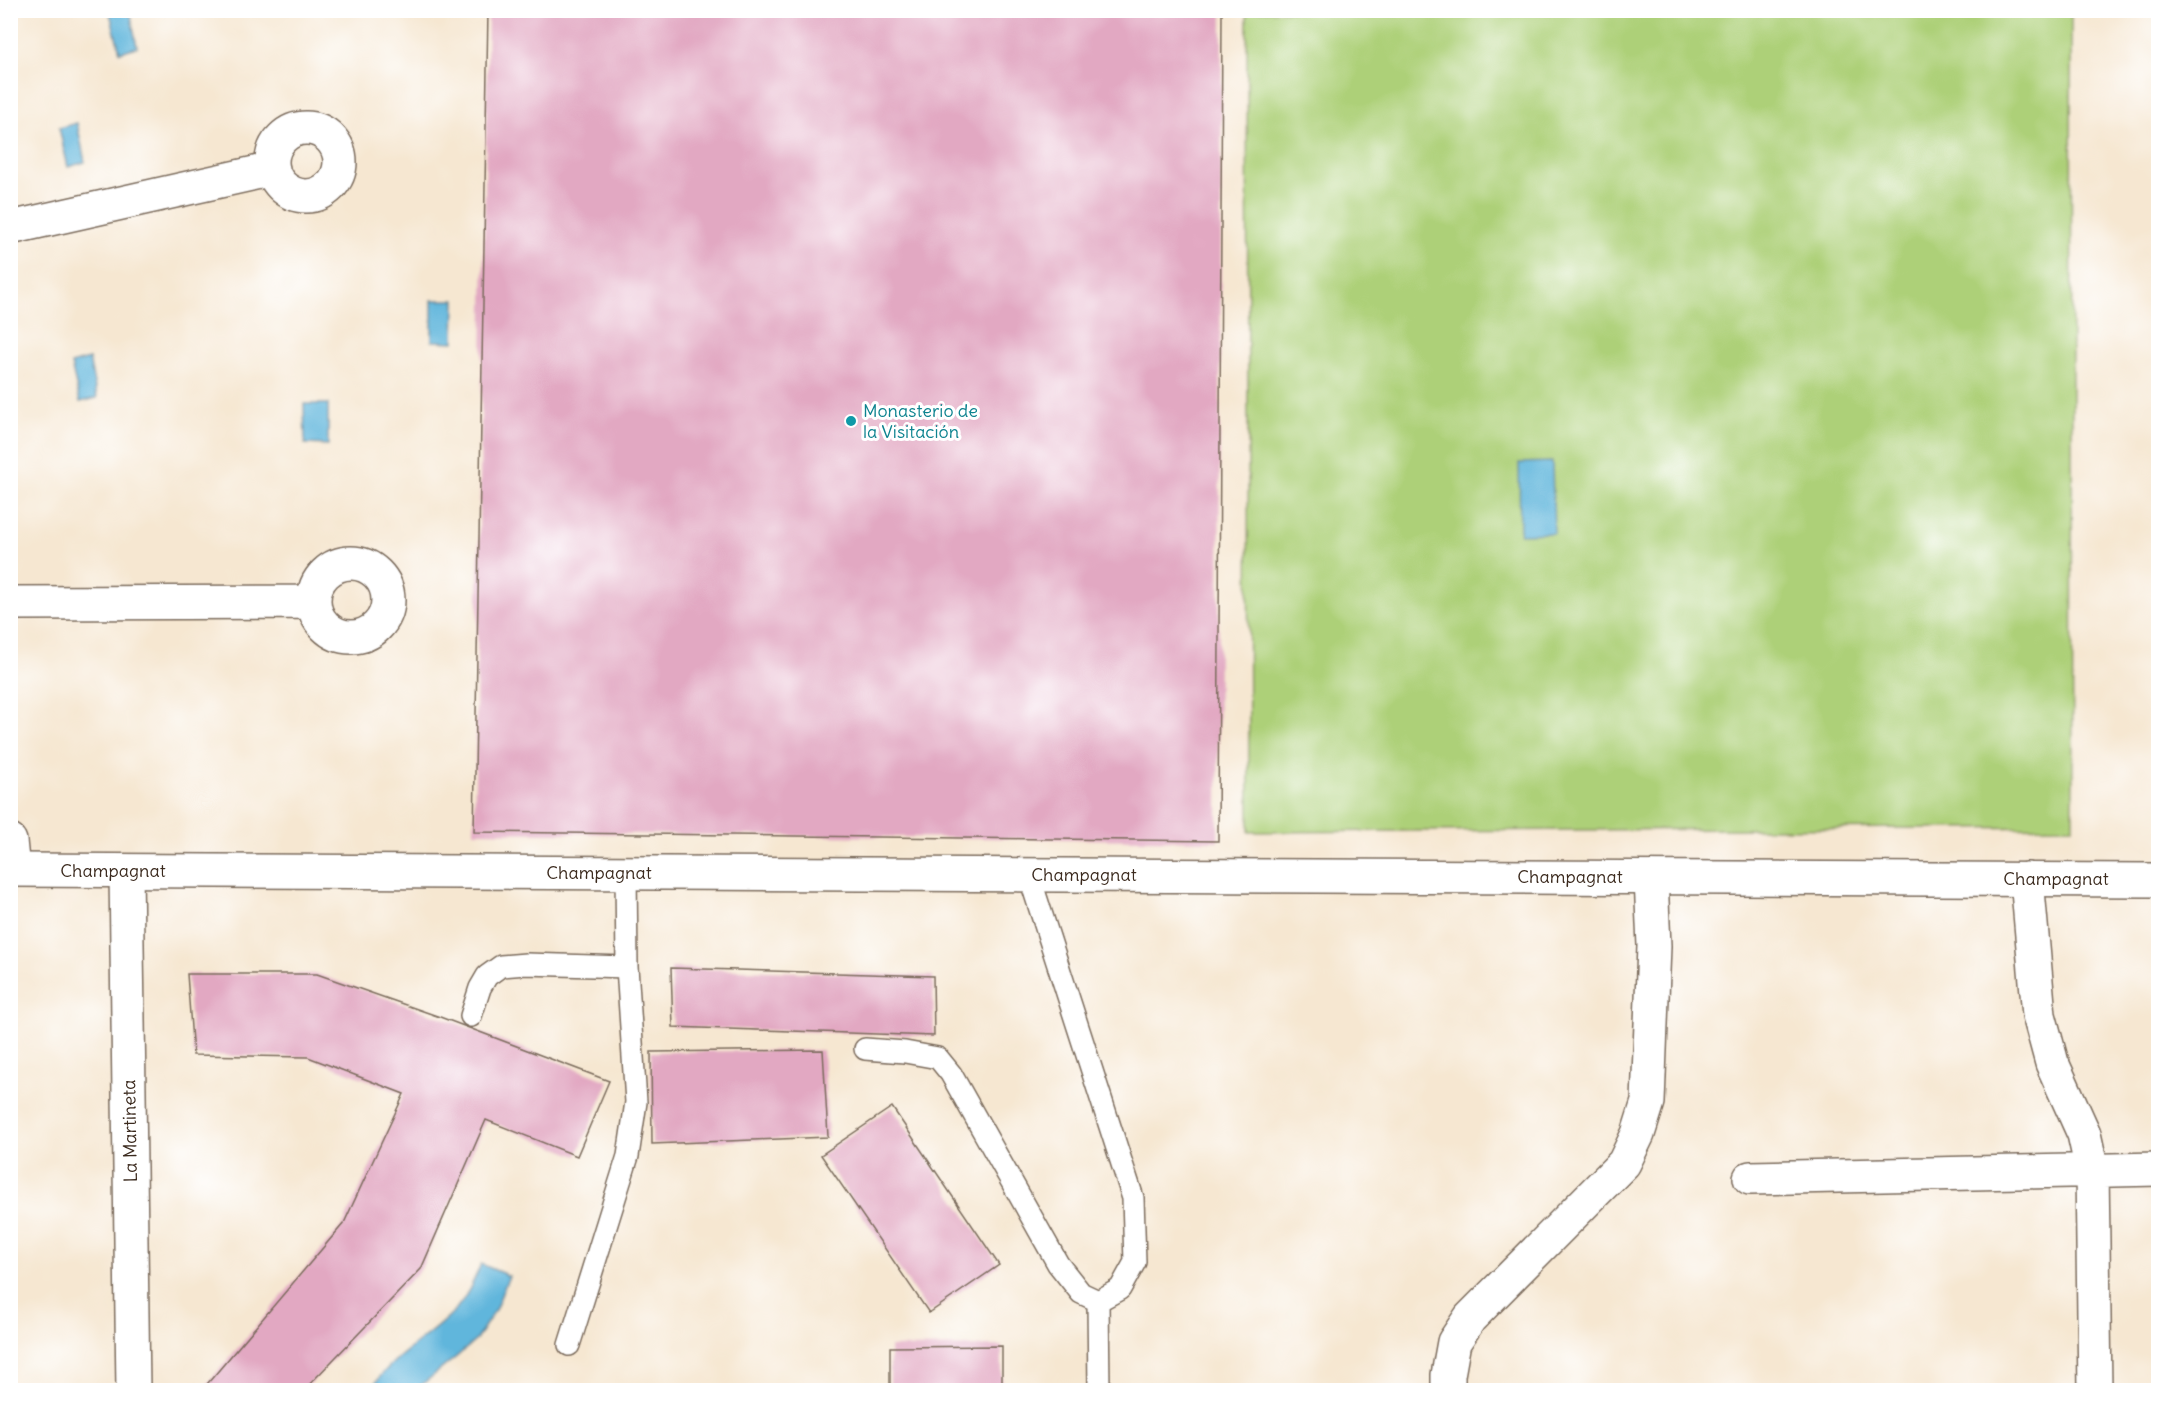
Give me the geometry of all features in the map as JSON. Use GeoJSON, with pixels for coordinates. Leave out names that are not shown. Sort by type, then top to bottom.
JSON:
{"type":"FeatureCollection","features":[{"type":"Feature","properties":{"kind":"street"},"geometry":{"type":"LineString","coordinates":[[10,228],[273,169]]}},
{"type":"Feature","properties":{"kind":"street"},"geometry":{"type":"LineString","coordinates":[[10,603],[314,602]]}},
{"type":"Feature","properties":{"kind":"street","name":"Champagnat"},"geometry":{"type":"LineString","coordinates":[[11,861],[126,871],[2158,880]]}},
{"type":"Feature","properties":{"kind":"street","name":"La Martineta"},"geometry":{"type":"LineString","coordinates":[[126,871],[133,1390]]}},
{"type":"Feature","properties":{"kind":"street"},"geometry":{"type":"LineString","coordinates":[[1448,1390],[1448,1375],[1454,1342],[1470,1318],[1624,1163],[1638,1134],[1648,1102],[1654,946],[1651,878]]}},
{"type":"Feature","properties":{"kind":"street"},"geometry":{"type":"LineString","coordinates":[[2027,879],[2038,1015],[2052,1063],[2084,1134],[2091,1170],[2095,1390]]}},
{"type":"Feature","properties":{"kind":"street"},"geometry":{"type":"LineString","coordinates":[[1750,1178],[2158,1169]]}},
{"type":"Feature","properties":{"kind":"lane"},"geometry":{"type":"LineString","coordinates":[[569,1345],[628,1156],[636,1102],[627,968],[626,873]]}},
{"type":"Feature","properties":{"kind":"lane"},"geometry":{"type":"LineString","coordinates":[[1029,875],[1132,1198],[1135,1262],[1120,1289],[1098,1301]]}},
{"type":"Feature","properties":{"kind":"lane"},"geometry":{"type":"LineString","coordinates":[[471,1016],[480,988],[487,976],[501,966],[526,964],[627,968]]}},
{"type":"Feature","properties":{"kind":"lane"},"geometry":{"type":"LineString","coordinates":[[865,1049],[905,1052],[938,1058],[951,1074],[1058,1264],[1081,1293],[1098,1301]]}},
{"type":"Feature","properties":{"kind":"lane"},"geometry":{"type":"LineString","coordinates":[[1098,1301],[1100,1390]]}},
{"type":"Feature","properties":{"kind":"green space"},"geometry":{"type":"Polygon","coordinates":[[[1247,11],[2071,11],[2073,827],[1249,832],[1247,11]]]}},
{"type":"Feature","properties":{"kind":"water"},"geometry":{"type":"Polygon","coordinates":[[[130,11],[137,47],[120,52],[110,13],[130,11]]]}},
{"type":"Feature","properties":{"kind":"water"},"geometry":{"type":"Polygon","coordinates":[[[77,123],[85,162],[68,167],[59,128],[77,123]]]}},
{"type":"Feature","properties":{"kind":"water"},"geometry":{"type":"Polygon","coordinates":[[[432,300],[455,300],[454,342],[432,341],[432,300]]]}},
{"type":"Feature","properties":{"kind":"water"},"geometry":{"type":"Polygon","coordinates":[[[89,359],[97,398],[80,402],[71,364],[89,359]]]}},
{"type":"Feature","properties":{"kind":"water"},"geometry":{"type":"Polygon","coordinates":[[[304,404],[328,404],[328,445],[305,444],[304,404]]]}},
{"type":"Feature","properties":{"kind":"water"},"geometry":{"type":"Polygon","coordinates":[[[1552,462],[1554,533],[1520,534],[1519,463],[1552,462]]]}},
{"type":"Feature","properties":{"kind":"water"},"geometry":{"type":"Polygon","coordinates":[[[481,1264],[509,1276],[495,1310],[476,1340],[415,1390],[371,1390],[389,1367],[456,1309],[467,1293],[481,1264]]]}},
{"type":"Feature","properties":{"kind":"building","name":"Monasterio de la Visitación"},"geometry":{"type":"Polygon","coordinates":[[[488,10],[1222,10],[1218,841],[474,832],[488,10]]]}},
{"type":"Feature","properties":{"kind":"building"},"geometry":{"type":"Polygon","coordinates":[[[671,968],[933,976],[934,1036],[673,1027],[671,968]]]}},
{"type":"Feature","properties":{"kind":"building"},"geometry":{"type":"Polygon","coordinates":[[[187,974],[317,974],[440,1017],[609,1081],[577,1156],[486,1120],[421,1269],[304,1390],[202,1390],[344,1223],[404,1094],[308,1057],[193,1055],[187,974]]]}},
{"type":"Feature","properties":{"kind":"building"},"geometry":{"type":"Polygon","coordinates":[[[823,1050],[828,1137],[652,1144],[651,1052],[823,1050]]]}},
{"type":"Feature","properties":{"kind":"building"},"geometry":{"type":"Polygon","coordinates":[[[892,1107],[999,1265],[929,1313],[821,1155],[892,1107]]]}},
{"type":"Feature","properties":{"kind":"building"},"geometry":{"type":"Polygon","coordinates":[[[1002,1346],[1002,1390],[890,1390],[890,1347],[1002,1346]]]}},
{"type":"Feature","properties":{"kind":"place","name":"Monasterio de la Visitación"},"geometry":{"type":"Point","coordinates":[851,421]}}]}
